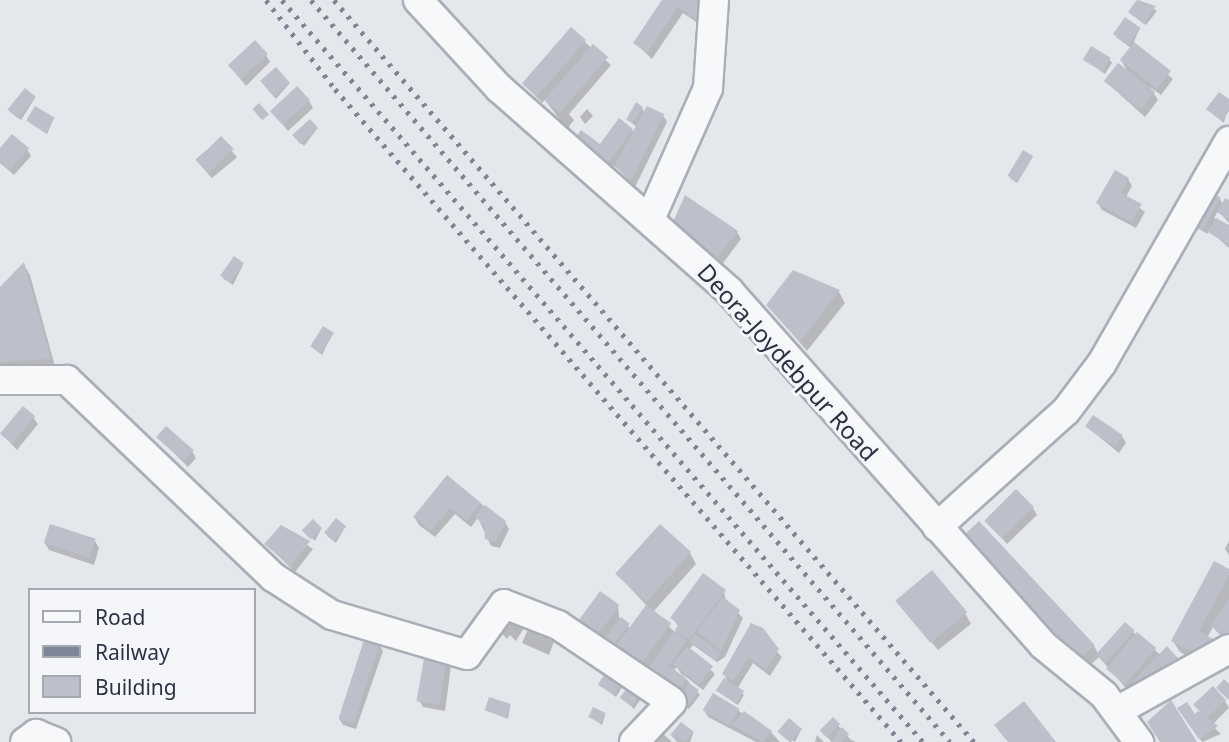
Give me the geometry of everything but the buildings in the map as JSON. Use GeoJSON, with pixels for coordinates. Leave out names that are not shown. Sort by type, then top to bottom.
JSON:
{"type":"FeatureCollection","features":[{"type":"Feature","properties":{"kind":"street","name":"Deora-Joydebpur Road"},"geometry":{"type":"LineString","coordinates":[[418,0],[499,88],[729,291],[1043,645],[1117,711],[1139,742]]}},
{"type":"Feature","properties":{"kind":"street"},"geometry":{"type":"LineString","coordinates":[[650,219],[708,88],[714,0]]}},
{"type":"Feature","properties":{"kind":"street"},"geometry":{"type":"LineString","coordinates":[[937,527],[1066,411],[1102,363],[1229,141]]}},
{"type":"Feature","properties":{"kind":"street"},"geometry":{"type":"LineString","coordinates":[[0,380],[67,380],[273,577],[332,615],[467,655],[505,604],[558,625],[671,702],[634,742]]}},
{"type":"Feature","properties":{"kind":"street"},"geometry":{"type":"LineString","coordinates":[[1117,711],[1229,649]]}},
{"type":"Feature","properties":{"kind":"street"},"geometry":{"type":"LineString","coordinates":[[25,742],[36,734],[56,742]]}},
{"type":"Feature","properties":{"kind":"railway"},"geometry":{"type":"LineString","coordinates":[[266,0],[335,89],[901,742]]}},
{"type":"Feature","properties":{"kind":"railway"},"geometry":{"type":"LineString","coordinates":[[282,0],[923,742]]}},
{"type":"Feature","properties":{"kind":"railway"},"geometry":{"type":"LineString","coordinates":[[311,0],[950,742]]}},
{"type":"Feature","properties":{"kind":"railway"},"geometry":{"type":"LineString","coordinates":[[334,0],[974,742]]}}]}
